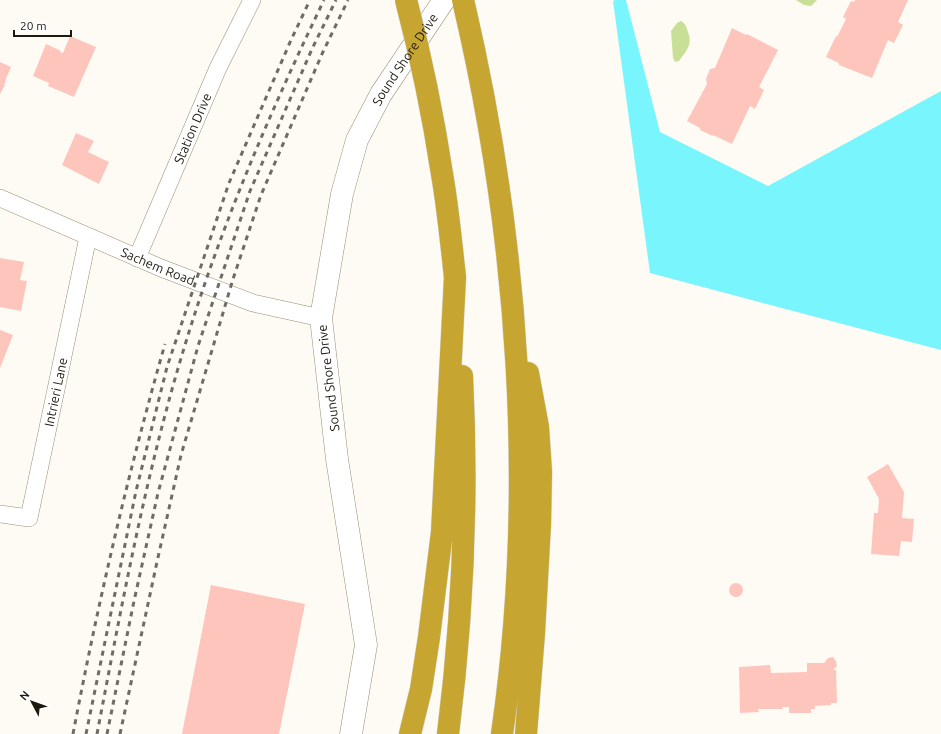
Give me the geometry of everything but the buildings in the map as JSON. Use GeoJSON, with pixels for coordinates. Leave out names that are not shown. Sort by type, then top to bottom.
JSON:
{"type":"FeatureCollection","features":[{"type":"Feature","properties":{"kind":"highway"},"geometry":{"type":"LineString","coordinates":[[406,0],[430,107],[442,175],[455,277],[462,360],[465,490],[464,550],[460,620],[448,734]]}},
{"type":"Feature","properties":{"kind":"highway"},"geometry":{"type":"LineString","coordinates":[[463,0],[486,109],[498,176],[513,312],[517,380],[520,448],[519,509],[512,655],[502,734]]}},
{"type":"Feature","properties":{"kind":"highway"},"geometry":{"type":"LineString","coordinates":[[506,243],[538,428],[541,472],[540,524],[534,633],[526,734]]}},
{"type":"Feature","properties":{"kind":"highway"},"geometry":{"type":"LineString","coordinates":[[410,734],[421,689],[441,540],[455,277]]}},
{"type":"Feature","properties":{"kind":"main road","name":"Sound Shore Drive"},"geometry":{"type":"LineString","coordinates":[[351,734],[366,645],[337,459],[321,318],[342,194],[357,140],[381,94],[444,0]]}},
{"type":"Feature","properties":{"kind":"street","name":"Station Drive"},"geometry":{"type":"LineString","coordinates":[[137,258],[218,68],[252,0]]}},
{"type":"Feature","properties":{"kind":"street","name":"Sachem Road"},"geometry":{"type":"LineString","coordinates":[[0,198],[137,258],[253,303],[321,318]]}},
{"type":"Feature","properties":{"kind":"street","name":"Intrieri Lane"},"geometry":{"type":"LineString","coordinates":[[0,514],[29,518],[88,237]]}},
{"type":"Feature","properties":{"kind":"green space"},"geometry":{"type":"Polygon","coordinates":[[[796,0],[817,0],[811,6],[804,5],[796,0]]]}},
{"type":"Feature","properties":{"kind":"green space"},"geometry":{"type":"Polygon","coordinates":[[[681,21],[687,28],[690,41],[686,51],[679,61],[675,62],[673,58],[671,31],[677,23],[681,21]]]}},
{"type":"Feature","properties":{"kind":"water"},"geometry":{"type":"Polygon","coordinates":[[[626,0],[660,132],[768,186],[941,91],[941,350],[650,273],[613,1],[626,0]]]}},
{"type":"Feature","properties":{"kind":"railway"},"geometry":{"type":"LineString","coordinates":[[86,734],[136,491],[167,367],[229,183],[310,0]]}},
{"type":"Feature","properties":{"kind":"railway"},"geometry":{"type":"LineString","coordinates":[[97,734],[136,538],[158,441],[185,345],[214,257],[248,170],[285,84],[324,0]]}},
{"type":"Feature","properties":{"kind":"railway"},"geometry":{"type":"LineString","coordinates":[[107,734],[158,493],[198,346],[250,191],[312,49],[336,0]]}},
{"type":"Feature","properties":{"kind":"railway"},"geometry":{"type":"LineString","coordinates":[[120,734],[181,455],[233,279],[261,195],[322,54],[348,0]]}},
{"type":"Feature","properties":{"kind":"railway"},"geometry":{"type":"LineString","coordinates":[[73,734],[114,538],[151,392],[165,344]]}}]}
